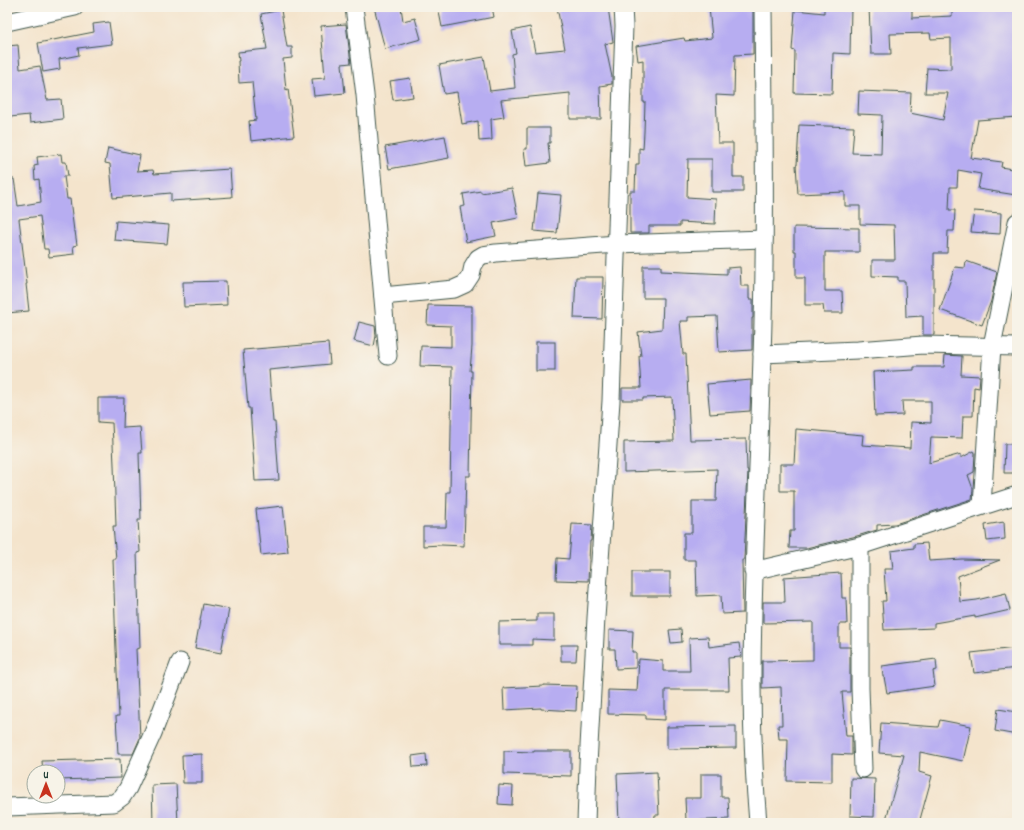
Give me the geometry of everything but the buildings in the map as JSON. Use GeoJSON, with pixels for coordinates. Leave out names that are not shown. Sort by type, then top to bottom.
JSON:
{"type":"FeatureCollection","features":[{"type":"Feature","properties":{"kind":"street"},"geometry":{"type":"LineString","coordinates":[[7,22],[75,7]]}},
{"type":"Feature","properties":{"kind":"street"},"geometry":{"type":"LineString","coordinates":[[354,7],[365,95],[388,356]]}},
{"type":"Feature","properties":{"kind":"street"},"geometry":{"type":"LineString","coordinates":[[586,823],[596,618],[611,401],[624,26],[623,7]]}},
{"type":"Feature","properties":{"kind":"street"},"geometry":{"type":"LineString","coordinates":[[758,823],[754,774],[752,685],[753,571],[762,354],[764,238],[763,7]]}},
{"type":"Feature","properties":{"kind":"street"},"geometry":{"type":"LineString","coordinates":[[982,506],[992,346],[1017,222]]}},
{"type":"Feature","properties":{"kind":"street"},"geometry":{"type":"LineString","coordinates":[[383,296],[454,289],[465,284],[478,258],[483,255],[496,252],[617,244],[764,238]]}},
{"type":"Feature","properties":{"kind":"street"},"geometry":{"type":"LineString","coordinates":[[762,354],[858,350],[923,345],[1017,347]]}},
{"type":"Feature","properties":{"kind":"street"},"geometry":{"type":"LineString","coordinates":[[753,571],[860,546],[1017,495]]}},
{"type":"Feature","properties":{"kind":"street"},"geometry":{"type":"LineString","coordinates":[[860,546],[860,688],[863,770]]}},
{"type":"Feature","properties":{"kind":"street"},"geometry":{"type":"LineString","coordinates":[[7,807],[114,803],[122,797],[128,788],[153,733],[180,662]]}}]}
